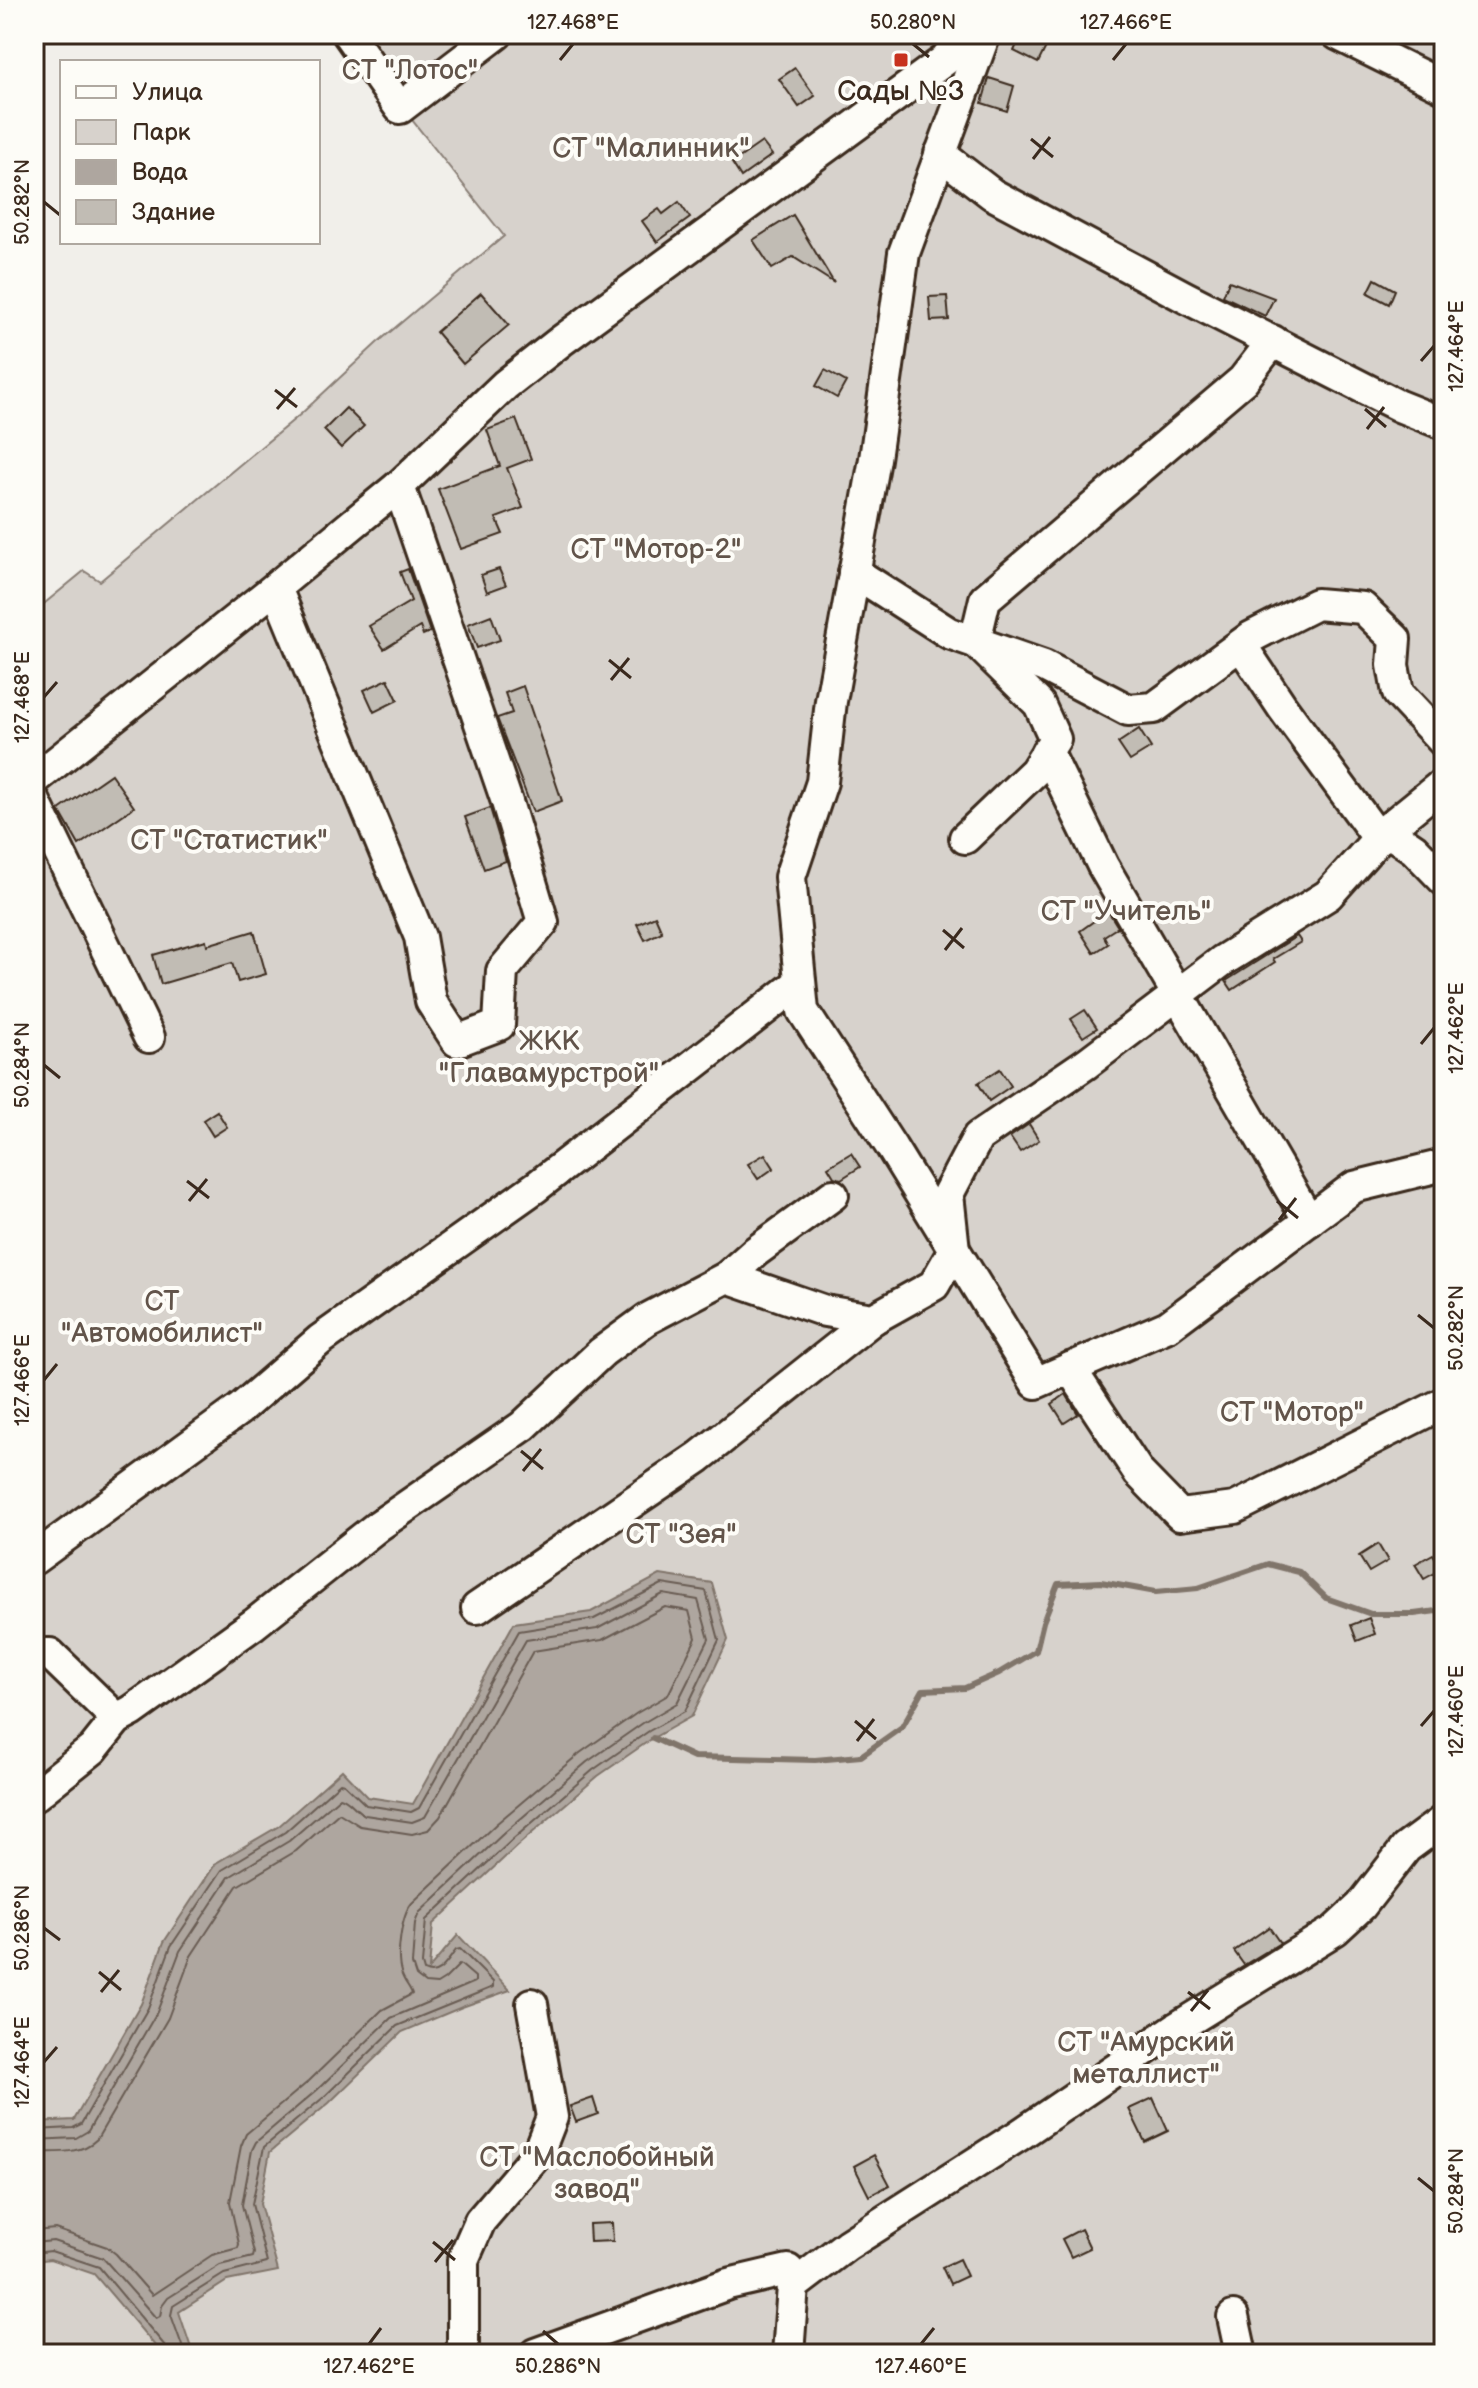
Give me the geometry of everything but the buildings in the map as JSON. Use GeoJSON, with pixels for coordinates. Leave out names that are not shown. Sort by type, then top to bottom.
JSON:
{"type":"FeatureCollection","features":[{"type":"Feature","properties":{"kind":"street"},"geometry":{"type":"LineString","coordinates":[[348,34],[400,108],[497,34]]}},
{"type":"Feature","properties":{"kind":"street"},"geometry":{"type":"LineString","coordinates":[[34,780],[399,486],[505,385],[945,60],[965,34]]}},
{"type":"Feature","properties":{"kind":"street"},"geometry":{"type":"LineString","coordinates":[[985,34],[904,253],[875,459],[831,701],[822,782],[790,877],[803,1011],[892,1148],[1036,1383],[1168,1326],[1354,1187],[1444,1165]]}},
{"type":"Feature","properties":{"kind":"street"},"geometry":{"type":"LineString","coordinates":[[1337,34],[1444,87]]}},
{"type":"Feature","properties":{"kind":"street"},"geometry":{"type":"LineString","coordinates":[[940,154],[992,194],[1399,406],[1444,424]]}},
{"type":"Feature","properties":{"kind":"street"},"geometry":{"type":"LineString","coordinates":[[975,641],[985,599],[1243,380],[1273,341]]}},
{"type":"Feature","properties":{"kind":"street"},"geometry":{"type":"LineString","coordinates":[[276,588],[420,937],[431,1001],[457,1041],[499,1025],[502,971],[543,922],[507,802],[399,486]]}},
{"type":"Feature","properties":{"kind":"street"},"geometry":{"type":"LineString","coordinates":[[854,572],[949,633],[1044,666],[1128,710],[1154,708],[1251,637],[1316,604],[1363,608],[1395,639],[1393,665],[1398,693],[1444,742]]}},
{"type":"Feature","properties":{"kind":"street"},"geometry":{"type":"LineString","coordinates":[[965,838],[1035,771],[1055,739],[1039,704],[975,641]]}},
{"type":"Feature","properties":{"kind":"street"},"geometry":{"type":"LineString","coordinates":[[1241,645],[1283,708],[1382,834],[1414,849],[1444,880]]}},
{"type":"Feature","properties":{"kind":"street"},"geometry":{"type":"LineString","coordinates":[[1047,751],[1103,866],[1309,1221]]}},
{"type":"Feature","properties":{"kind":"street"},"geometry":{"type":"LineString","coordinates":[[477,1608],[699,1457],[873,1319],[934,1285],[954,1250],[948,1194],[978,1137],[1087,1063],[1222,961],[1328,895],[1382,834],[1444,783]]}},
{"type":"Feature","properties":{"kind":"street"},"geometry":{"type":"LineString","coordinates":[[34,800],[149,1037]]}},
{"type":"Feature","properties":{"kind":"street"},"geometry":{"type":"LineString","coordinates":[[34,1559],[240,1409],[320,1340],[536,1187],[800,982]]}},
{"type":"Feature","properties":{"kind":"street"},"geometry":{"type":"LineString","coordinates":[[34,1796],[93,1749],[117,1719],[254,1624],[378,1526],[523,1426],[602,1352],[647,1319],[727,1277],[755,1252],[833,1195]]}},
{"type":"Feature","properties":{"kind":"street"},"geometry":{"type":"LineString","coordinates":[[727,1277],[825,1311],[873,1319]]}},
{"type":"Feature","properties":{"kind":"street"},"geometry":{"type":"LineString","coordinates":[[1070,1368],[1139,1473],[1180,1515],[1235,1508],[1444,1403]]}},
{"type":"Feature","properties":{"kind":"street"},"geometry":{"type":"LineString","coordinates":[[34,1654],[50,1654],[117,1719]]}},
{"type":"Feature","properties":{"kind":"street"},"geometry":{"type":"LineString","coordinates":[[793,2286],[847,2245],[1018,2136],[1178,2027],[1335,1930],[1361,1906],[1406,1848],[1444,1820]]}},
{"type":"Feature","properties":{"kind":"street"},"geometry":{"type":"LineString","coordinates":[[463,2354],[463,2260],[480,2221],[538,2153],[552,2117],[532,2004]]}},
{"type":"Feature","properties":{"kind":"street"},"geometry":{"type":"LineString","coordinates":[[535,2354],[728,2284],[788,2270],[793,2286],[788,2354]]}},
{"type":"Feature","properties":{"kind":"street"},"geometry":{"type":"LineString","coordinates":[[1233,2317],[1241,2354]]}},
{"type":"Feature","properties":{"kind":"green space"},"geometry":{"type":"Polygon","coordinates":[[[340,34],[1444,34],[1444,2354],[34,2354],[34,612],[84,571],[100,581],[302,413],[377,343],[504,236],[340,34]]]}},
{"type":"Feature","properties":{"kind":"water"},"geometry":{"type":"Polygon","coordinates":[[[660,1575],[712,1583],[728,1640],[692,1716],[653,1738],[598,1776],[433,1924],[429,1969],[458,1935],[510,1990],[402,2032],[329,2103],[270,2152],[260,2204],[278,2271],[227,2281],[179,2312],[193,2354],[162,2354],[94,2274],[50,2259],[34,2261],[34,2122],[74,2120],[141,2004],[164,1942],[216,1863],[279,1826],[342,1770],[368,1797],[413,1804],[514,1623],[591,1612],[660,1575]]]}},
{"type":"Feature","properties":{"kind":"waterway"},"geometry":{"type":"LineString","coordinates":[[653,1738],[694,1757],[815,1760],[861,1756],[902,1727],[923,1690],[965,1688],[999,1673],[1036,1651],[1058,1584],[1101,1582],[1156,1592],[1198,1588],[1268,1564],[1299,1572],[1326,1598],[1371,1614],[1444,1610]]}},
{"type":"Feature","properties":{"kind":"place","name":"Сады №3"},"geometry":{"type":"Point","coordinates":[901,60]}},
{"type":"Feature","properties":{"kind":"park label","name":"СТ \"Лотос\""},"geometry":{"type":"Point","coordinates":[410,69]}},
{"type":"Feature","properties":{"kind":"park label","name":"СТ \"Малинник\""},"geometry":{"type":"Point","coordinates":[651,147]}},
{"type":"Feature","properties":{"kind":"park label","name":"СТ \"Мотор-2\""},"geometry":{"type":"Point","coordinates":[656,548]}},
{"type":"Feature","properties":{"kind":"park label","name":"СТ \"Статистик\""},"geometry":{"type":"Point","coordinates":[229,839]}},
{"type":"Feature","properties":{"kind":"park label","name":"СТ \"Учитель\""},"geometry":{"type":"Point","coordinates":[1126,910]}},
{"type":"Feature","properties":{"kind":"park label","name":"ЖКК \"Главамурстрой\""},"geometry":{"type":"Point","coordinates":[549,1056]}},
{"type":"Feature","properties":{"kind":"park label","name":"СТ \"Автомобилист\""},"geometry":{"type":"Point","coordinates":[162,1316]}},
{"type":"Feature","properties":{"kind":"park label","name":"СТ \"Мотор\""},"geometry":{"type":"Point","coordinates":[1292,1411]}},
{"type":"Feature","properties":{"kind":"park label","name":"СТ \"Зея\""},"geometry":{"type":"Point","coordinates":[681,1533]}},
{"type":"Feature","properties":{"kind":"park label","name":"СТ \"Амурский металлист\""},"geometry":{"type":"Point","coordinates":[1146,2057]}},
{"type":"Feature","properties":{"kind":"park label","name":"СТ \"Маслобойный завод\""},"geometry":{"type":"Point","coordinates":[597,2172]}}]}
